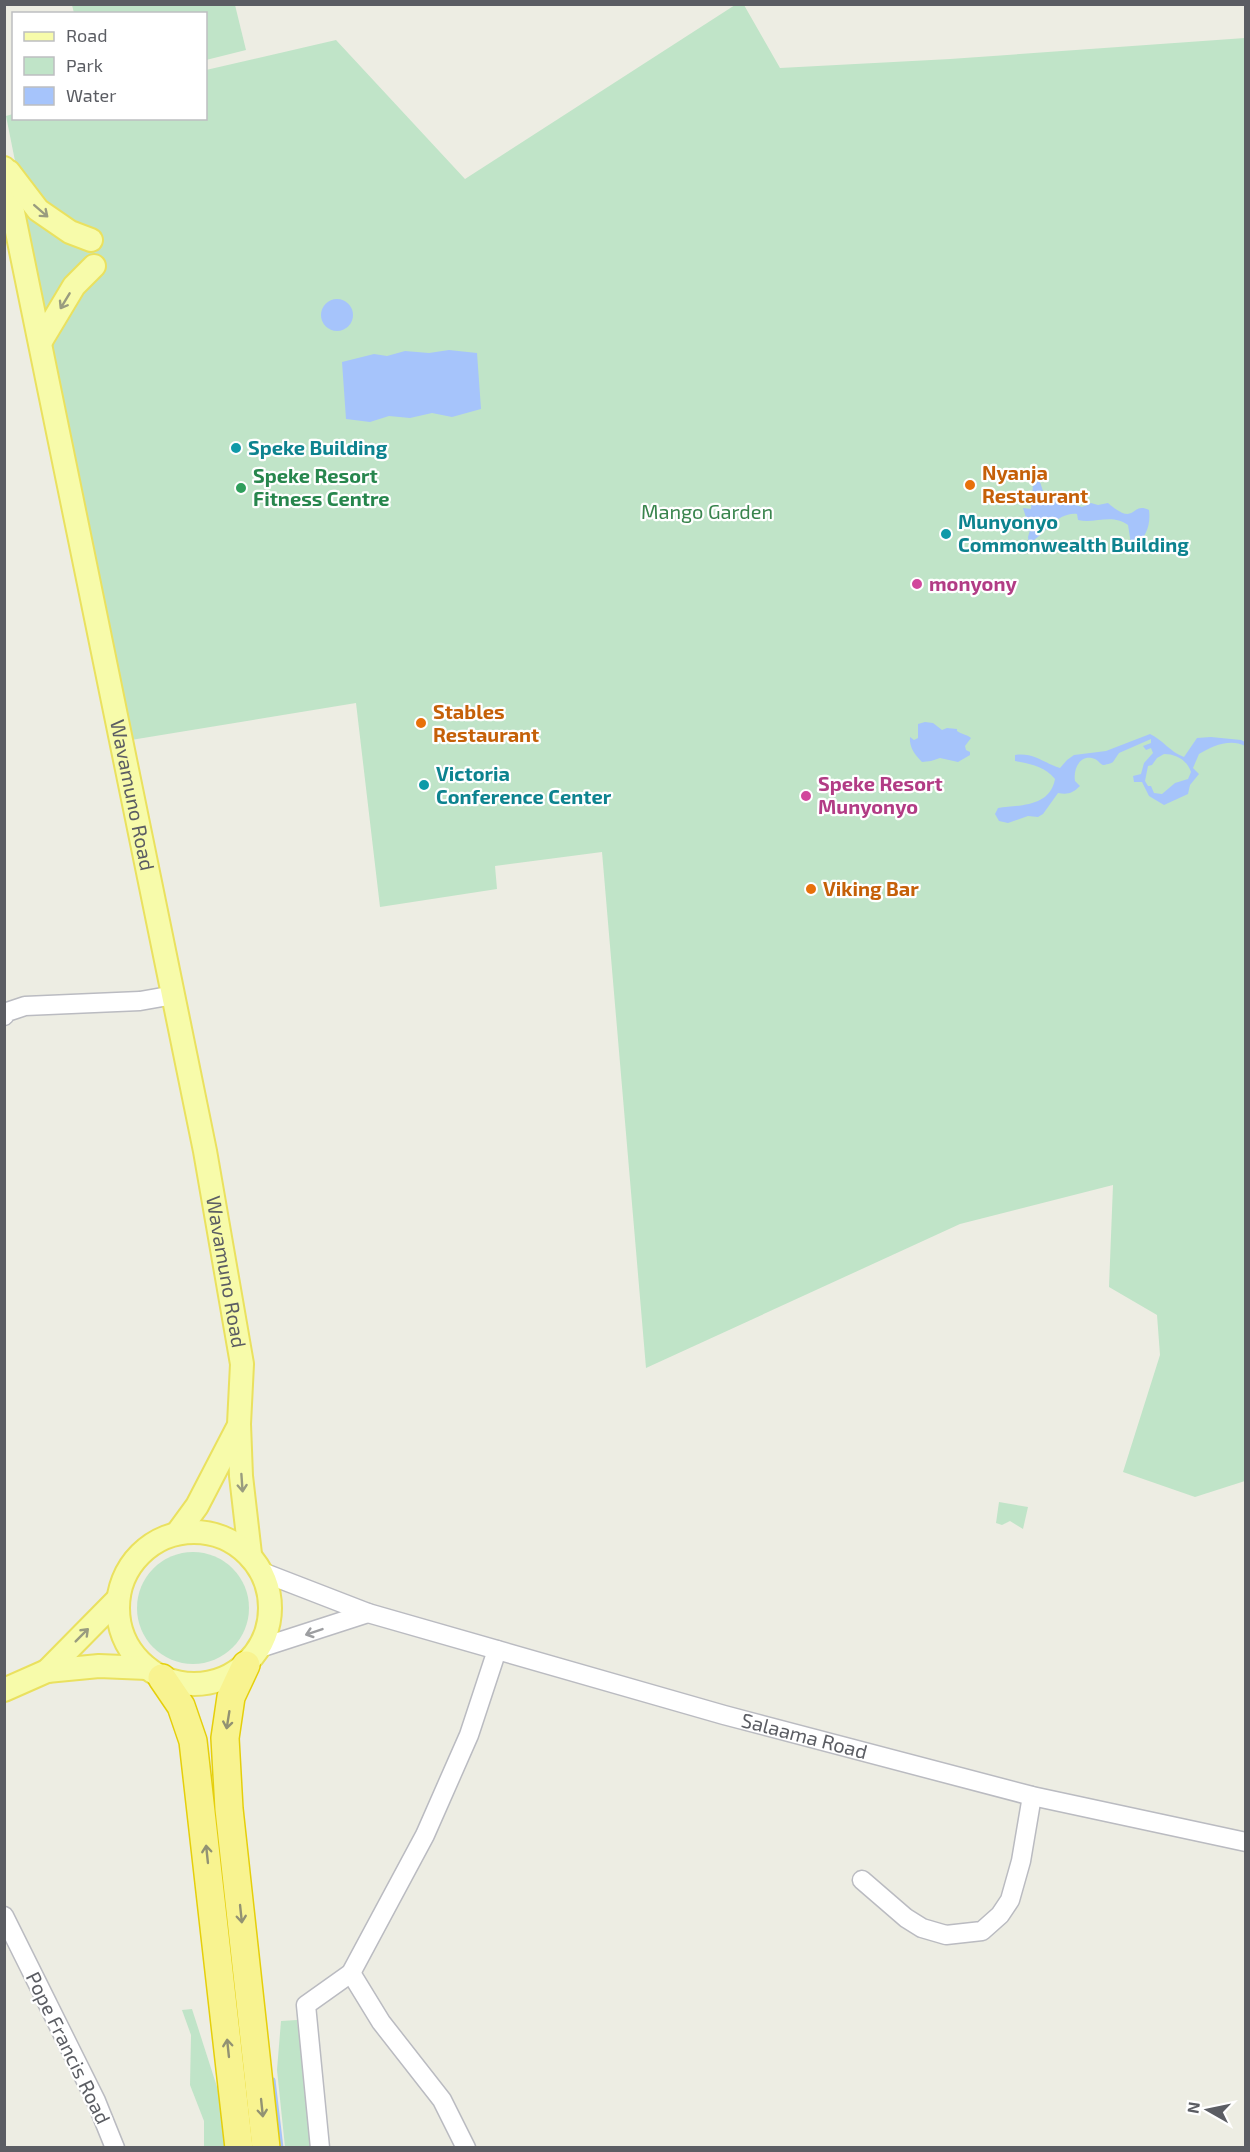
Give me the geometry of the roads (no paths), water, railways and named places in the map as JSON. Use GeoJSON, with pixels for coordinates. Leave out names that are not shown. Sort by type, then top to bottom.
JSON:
{"type":"FeatureCollection","features":[{"type":"Feature","properties":{"kind":"highway"},"geometry":{"type":"LineString","coordinates":[[253,1657],[231,1697],[225,1738],[229,1809],[266,2148]]}},
{"type":"Feature","properties":{"kind":"highway"},"geometry":{"type":"LineString","coordinates":[[155,1673],[181,1706],[193,1741],[239,2148]]}},
{"type":"Feature","properties":{"kind":"main road"},"geometry":{"type":"LineString","coordinates":[[4,167],[38,210],[70,232],[91,240]]}},
{"type":"Feature","properties":{"kind":"main road","name":"Wavamuno Road"},"geometry":{"type":"LineString","coordinates":[[4,167],[206,1151],[242,1364],[239,1424],[243,1496],[256,1563]]}},
{"type":"Feature","properties":{"kind":"main road"},"geometry":{"type":"LineString","coordinates":[[41,341],[74,286],[94,266]]}},
{"type":"Feature","properties":{"kind":"main road","name":"Wavamuno Road"},"geometry":{"type":"LineString","coordinates":[[178,1532],[206,1490],[239,1424]]}},
{"type":"Feature","properties":{"kind":"main road"},"geometry":{"type":"LineString","coordinates":[[4,1690],[46,1671],[99,1666],[155,1673],[183,1684],[206,1684],[227,1677],[253,1657],[268,1630],[271,1611],[269,1591],[256,1563],[235,1542],[217,1534],[198,1530],[178,1532],[156,1541],[138,1556],[124,1576],[118,1599],[121,1630],[136,1658],[155,1673]]}},
{"type":"Feature","properties":{"kind":"main road"},"geometry":{"type":"LineString","coordinates":[[46,1671],[118,1599]]}},
{"type":"Feature","properties":{"kind":"street"},"geometry":{"type":"LineString","coordinates":[[4,1016],[7,1012],[25,1006],[140,1001],[174,995]]}},
{"type":"Feature","properties":{"kind":"street","name":"Salaama Road"},"geometry":{"type":"LineString","coordinates":[[256,1563],[302,1589],[368,1613],[724,1715],[1032,1796],[1245,1842]]}},
{"type":"Feature","properties":{"kind":"street"},"geometry":{"type":"LineString","coordinates":[[253,1657],[368,1613]]}},
{"type":"Feature","properties":{"kind":"street"},"geometry":{"type":"LineString","coordinates":[[320,2148],[306,2005],[351,1973],[424,1835],[469,1735],[497,1650]]}},
{"type":"Feature","properties":{"kind":"street"},"geometry":{"type":"LineString","coordinates":[[862,1880],[906,1918],[922,1928],[946,1935],[982,1931],[1000,1915],[1010,1900],[1021,1861],[1032,1796]]}},
{"type":"Feature","properties":{"kind":"street","name":"Pope Francis Road"},"geometry":{"type":"LineString","coordinates":[[4,1916],[96,2101],[115,2148]]}},
{"type":"Feature","properties":{"kind":"street"},"geometry":{"type":"LineString","coordinates":[[351,1973],[381,2022],[442,2100],[464,2147]]}},
{"type":"Feature","properties":{"kind":"water"},"geometry":{"type":"Polygon","coordinates":[[[337,299],[349,303],[353,315],[349,327],[337,331],[325,327],[321,315],[325,303],[337,299]]]}},
{"type":"Feature","properties":{"kind":"water"},"geometry":{"type":"Polygon","coordinates":[[[449,350],[477,353],[481,409],[452,417],[432,413],[410,418],[389,416],[370,422],[346,419],[342,362],[374,354],[387,356],[405,351],[429,353],[449,350]]]}},
{"type":"Feature","properties":{"kind":"water"},"geometry":{"type":"Polygon","coordinates":[[[1039,479],[1043,491],[1082,507],[1091,503],[1098,505],[1108,503],[1117,510],[1129,514],[1143,508],[1149,510],[1149,521],[1143,539],[1136,547],[1131,544],[1128,525],[1122,522],[1110,519],[1084,521],[1078,520],[1077,514],[1070,514],[1057,520],[1029,544],[1030,530],[1023,508],[1031,509],[1033,484],[1039,479]]]}},
{"type":"Feature","properties":{"kind":"water"},"geometry":{"type":"Polygon","coordinates":[[[933,723],[942,730],[957,729],[970,737],[965,746],[970,755],[958,762],[940,758],[922,762],[913,751],[910,737],[914,740],[918,738],[918,724],[933,723]]]}},
{"type":"Feature","properties":{"kind":"water"},"geometry":{"type":"Polygon","coordinates":[[[1150,734],[1184,757],[1197,738],[1211,737],[1245,742],[1245,746],[1233,743],[1221,744],[1199,754],[1193,768],[1199,774],[1190,785],[1188,794],[1164,805],[1149,796],[1142,782],[1134,782],[1133,776],[1141,774],[1144,763],[1153,753],[1151,748],[1146,750],[1143,746],[1151,743],[1151,739],[1119,753],[1113,762],[1108,764],[1103,765],[1090,758],[1082,760],[1076,767],[1075,776],[1075,781],[1080,786],[1070,793],[1058,793],[1043,814],[1038,817],[1028,816],[1008,823],[999,821],[995,814],[998,808],[1024,805],[1041,800],[1052,788],[1055,779],[1042,768],[1015,761],[1015,755],[1033,756],[1060,768],[1074,755],[1106,751],[1150,734]],[[1168,754],[1157,758],[1152,765],[1148,766],[1145,781],[1154,793],[1162,794],[1175,783],[1188,779],[1191,772],[1184,761],[1168,754]]]}},
{"type":"Feature","properties":{"kind":"waterway"},"geometry":{"type":"LineString","coordinates":[[273,2080],[281,2148]]}},
{"type":"Feature","properties":{"kind":"place","name":"Speke Building"},"geometry":{"type":"Point","coordinates":[236,448]}},
{"type":"Feature","properties":{"kind":"place","name":"Nyanja Restaurant"},"geometry":{"type":"Point","coordinates":[970,485]}},
{"type":"Feature","properties":{"kind":"place","name":"Speke Resort Fitness Centre"},"geometry":{"type":"Point","coordinates":[241,488]}},
{"type":"Feature","properties":{"kind":"place","name":"Munyonyo Commonwealth Building"},"geometry":{"type":"Point","coordinates":[946,534]}},
{"type":"Feature","properties":{"kind":"place","name":"monyony"},"geometry":{"type":"Point","coordinates":[917,584]}},
{"type":"Feature","properties":{"kind":"place","name":"Stables Restaurant"},"geometry":{"type":"Point","coordinates":[421,723]}},
{"type":"Feature","properties":{"kind":"place","name":"Victoria Conference Center"},"geometry":{"type":"Point","coordinates":[424,785]}},
{"type":"Feature","properties":{"kind":"place","name":"Speke Resort Munyonyo"},"geometry":{"type":"Point","coordinates":[806,796]}},
{"type":"Feature","properties":{"kind":"place","name":"Viking Bar"},"geometry":{"type":"Point","coordinates":[811,889]}},
{"type":"Feature","properties":{"kind":"park label","name":"Mango Garden"},"geometry":{"type":"Point","coordinates":[707,512]}}]}
